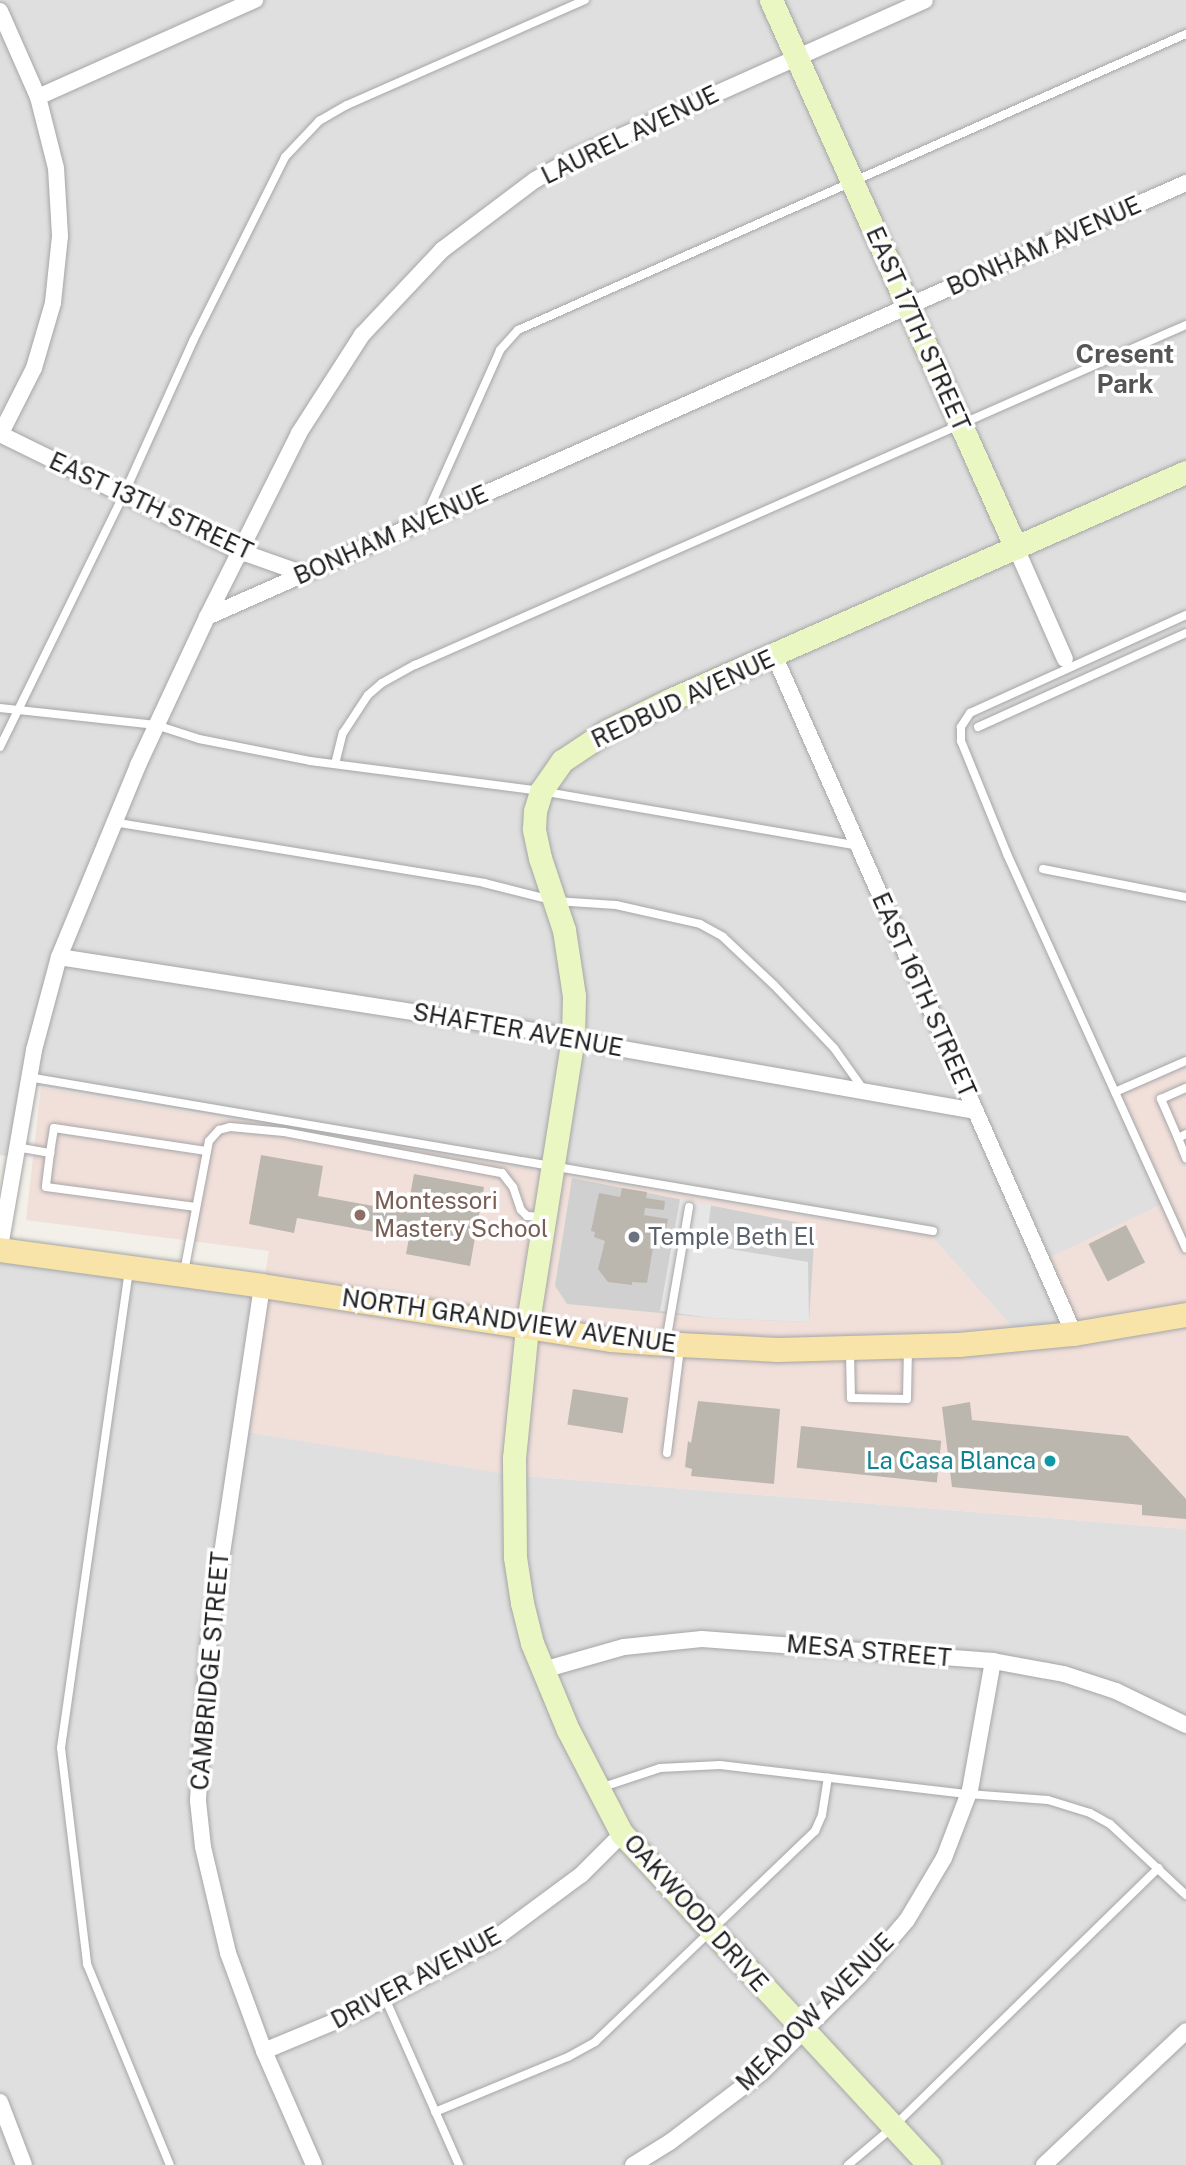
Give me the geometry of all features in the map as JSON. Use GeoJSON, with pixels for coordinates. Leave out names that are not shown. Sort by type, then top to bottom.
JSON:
{"type":"FeatureCollection","features":[{"type":"Feature","properties":{"kind":"main road","name":"NORTH GRANDVIEW AVENUE"},"geometry":{"type":"LineString","coordinates":[[0,1248],[527,1328],[673,1345],[778,1350],[908,1347],[1074,1334],[1186,1315]]}},
{"type":"Feature","properties":{"kind":"street"},"geometry":{"type":"LineString","coordinates":[[38,97],[255,0]]}},
{"type":"Feature","properties":{"kind":"street","name":"EAST 17TH STREET"},"geometry":{"type":"LineString","coordinates":[[771,0],[1065,659]]}},
{"type":"Feature","properties":{"kind":"street","name":"LAUREL AVENUE"},"geometry":{"type":"LineString","coordinates":[[207,617],[299,433],[362,335],[442,250],[535,180],[576,156],[925,0]]}},
{"type":"Feature","properties":{"kind":"street"},"geometry":{"type":"LineString","coordinates":[[0,11],[38,97],[56,168],[60,236],[54,289],[34,368],[0,434]]}},
{"type":"Feature","properties":{"kind":"street","name":"BONHAM AVENUE"},"geometry":{"type":"LineString","coordinates":[[207,617],[1186,183]]}},
{"type":"Feature","properties":{"kind":"street","name":"EAST 13TH STREET"},"geometry":{"type":"LineString","coordinates":[[0,434],[239,551],[304,573]]}},
{"type":"Feature","properties":{"kind":"street","name":"REDBUD AVENUE"},"geometry":{"type":"LineString","coordinates":[[527,1328],[573,1037],[572,965],[534,829],[535,811],[541,791],[562,761],[607,731],[1186,472]]}},
{"type":"Feature","properties":{"kind":"street"},"geometry":{"type":"LineString","coordinates":[[0,1248],[28,1077],[59,957],[113,822],[207,617]]}},
{"type":"Feature","properties":{"kind":"street","name":"EAST 16TH STREET"},"geometry":{"type":"LineString","coordinates":[[774,655],[1074,1334]]}},
{"type":"Feature","properties":{"kind":"street","name":"SHAFTER AVENUE"},"geometry":{"type":"LineString","coordinates":[[59,957],[573,1037],[612,1047],[975,1111]]}},
{"type":"Feature","properties":{"kind":"street","name":"CAMBRIDGE STREET"},"geometry":{"type":"LineString","coordinates":[[262,1286],[208,1649],[198,1801],[215,1906],[228,1953],[264,2051],[314,2165]]}},
{"type":"Feature","properties":{"kind":"street","name":"OAKWOOD DRIVE"},"geometry":{"type":"LineString","coordinates":[[527,1328],[514,1458],[512,1509],[522,1603],[543,1670],[597,1790],[622,1834],[929,2165]]}},
{"type":"Feature","properties":{"kind":"street","name":"MESA STREET"},"geometry":{"type":"LineString","coordinates":[[543,1670],[624,1647],[702,1639],[993,1661],[1064,1674],[1116,1690],[1186,1726]]}},
{"type":"Feature","properties":{"kind":"street","name":"MEADOW AVENUE"},"geometry":{"type":"LineString","coordinates":[[633,2165],[670,2142],[761,2073],[860,1975],[907,1920],[944,1857],[968,1794],[993,1661]]}},
{"type":"Feature","properties":{"kind":"street","name":"DRIVER AVENUE"},"geometry":{"type":"LineString","coordinates":[[264,2051],[385,1998],[494,1940],[581,1875],[622,1834]]}},
{"type":"Feature","properties":{"kind":"street"},"geometry":{"type":"LineString","coordinates":[[1044,2165],[1186,2031]]}},
{"type":"Feature","properties":{"kind":"street"},"geometry":{"type":"LineString","coordinates":[[0,2102],[24,2165]]}},
{"type":"Feature","properties":{"kind":"lane"},"geometry":{"type":"LineString","coordinates":[[0,747],[285,157],[303,135],[347,105],[585,0]]}},
{"type":"Feature","properties":{"kind":"lane"},"geometry":{"type":"LineString","coordinates":[[424,520],[500,350],[518,330],[1186,34]]}},
{"type":"Feature","properties":{"kind":"lane"},"geometry":{"type":"LineString","coordinates":[[335,764],[343,733],[368,695],[382,683],[518,619],[1186,325]]}},
{"type":"Feature","properties":{"kind":"lane"},"geometry":{"type":"LineString","coordinates":[[1186,615],[970,713],[961,727],[961,741],[1007,854],[1186,1248]]}},
{"type":"Feature","properties":{"kind":"lane"},"geometry":{"type":"LineString","coordinates":[[978,727],[1186,633]]}},
{"type":"Feature","properties":{"kind":"lane"},"geometry":{"type":"LineString","coordinates":[[0,708],[156,726],[199,739],[335,764],[541,791],[858,846]]}},
{"type":"Feature","properties":{"kind":"lane"},"geometry":{"type":"LineString","coordinates":[[113,822],[484,883],[555,901],[616,905],[700,924],[723,937],[834,1048],[864,1091]]}},
{"type":"Feature","properties":{"kind":"lane"},"geometry":{"type":"LineString","coordinates":[[1043,869],[1186,897]]}},
{"type":"Feature","properties":{"kind":"lane"},"geometry":{"type":"LineString","coordinates":[[1115,1092],[1186,1062]]}},
{"type":"Feature","properties":{"kind":"lane"},"geometry":{"type":"LineString","coordinates":[[28,1077],[933,1231]]}},
{"type":"Feature","properties":{"kind":"lane"},"geometry":{"type":"LineString","coordinates":[[1186,1088],[1161,1099],[1182,1136],[1186,1158]]}},
{"type":"Feature","properties":{"kind":"lane"},"geometry":{"type":"LineString","coordinates":[[183,1275],[206,1151],[214,1134],[230,1127],[284,1132],[502,1173],[513,1187],[521,1210],[527,1216],[545,1217]]}},
{"type":"Feature","properties":{"kind":"lane"},"geometry":{"type":"LineString","coordinates":[[196,1207],[46,1187],[54,1128],[206,1151]]}},
{"type":"Feature","properties":{"kind":"lane"},"geometry":{"type":"LineString","coordinates":[[16,1147],[50,1153]]}},
{"type":"Feature","properties":{"kind":"lane"},"geometry":{"type":"LineString","coordinates":[[667,1453],[673,1345],[689,1207]]}},
{"type":"Feature","properties":{"kind":"lane"},"geometry":{"type":"LineString","coordinates":[[130,1268],[61,1748],[87,1964],[170,2165]]}},
{"type":"Feature","properties":{"kind":"lane"},"geometry":{"type":"LineString","coordinates":[[850,1349],[851,1398],[907,1399],[908,1347]]}},
{"type":"Feature","properties":{"kind":"lane"},"geometry":{"type":"LineString","coordinates":[[597,1790],[634,1774],[685,1766],[720,1765],[968,1794],[1048,1800],[1090,1813],[1110,1824],[1186,1895]]}},
{"type":"Feature","properties":{"kind":"lane"},"geometry":{"type":"LineString","coordinates":[[435,2112],[568,2057],[595,2042],[815,1831],[822,1815],[828,1777]]}},
{"type":"Feature","properties":{"kind":"lane"},"geometry":{"type":"LineString","coordinates":[[848,2165],[893,2127],[1158,1868]]}},
{"type":"Feature","properties":{"kind":"lane"},"geometry":{"type":"LineString","coordinates":[[385,1998],[459,2165]]}},
{"type":"Feature","properties":{"kind":"shaded area"},"geometry":{"type":"Polygon","coordinates":[[[0,0],[1186,0],[1186,1064],[1165,1203],[1074,1334],[1023,1339],[931,1236],[27,1084],[13,1157],[0,1155],[0,0]]]}},
{"type":"Feature","properties":{"kind":"shaded area"},"geometry":{"type":"Polygon","coordinates":[[[1186,1064],[1186,1529],[513,1475],[239,1431],[269,1251],[26,1220],[41,1087],[931,1236],[1023,1339],[1073,1334],[1042,1261],[1164,1203],[1119,1093],[1186,1064]]]}},
{"type":"Feature","properties":{"kind":"shaded area","name":"Temple Beth El"},"geometry":{"type":"Polygon","coordinates":[[[572,1178],[815,1226],[809,1322],[712,1318],[567,1304],[555,1286],[572,1178]]]}},
{"type":"Feature","properties":{"kind":"shaded area"},"geometry":{"type":"Polygon","coordinates":[[[680,1199],[711,1205],[706,1245],[808,1262],[809,1322],[712,1318],[660,1311],[680,1199]]]}},
{"type":"Feature","properties":{"kind":"shaded area"},"geometry":{"type":"Polygon","coordinates":[[[0,1250],[262,1286],[513,1475],[1186,1529],[1186,2165],[0,2165],[0,1250]]]}},
{"type":"Feature","properties":{"kind":"building"},"geometry":{"type":"Polygon","coordinates":[[[261,1155],[323,1166],[318,1196],[407,1212],[414,1174],[484,1187],[470,1266],[406,1254],[409,1238],[297,1218],[294,1233],[249,1224],[261,1155]]]}},
{"type":"Feature","properties":{"kind":"building","name":"Temple Beth El"},"geometry":{"type":"Polygon","coordinates":[[[622,1188],[647,1192],[646,1198],[665,1201],[664,1210],[645,1208],[644,1215],[668,1219],[665,1235],[675,1234],[674,1246],[669,1246],[669,1242],[664,1240],[664,1244],[654,1242],[647,1283],[632,1282],[632,1285],[608,1282],[598,1269],[605,1241],[594,1237],[595,1232],[591,1231],[599,1193],[620,1197],[622,1188]]]}},
{"type":"Feature","properties":{"kind":"building"},"geometry":{"type":"Polygon","coordinates":[[[1126,1225],[1145,1262],[1108,1281],[1089,1244],[1126,1225]]]}},
{"type":"Feature","properties":{"kind":"building"},"geometry":{"type":"Polygon","coordinates":[[[573,1389],[628,1398],[623,1433],[567,1425],[573,1389]]]}},
{"type":"Feature","properties":{"kind":"building"},"geometry":{"type":"Polygon","coordinates":[[[698,1401],[780,1409],[774,1484],[691,1476],[692,1469],[685,1467],[698,1401]]]}},
{"type":"Feature","properties":{"kind":"building","name":"La Casa Blanca"},"geometry":{"type":"Polygon","coordinates":[[[970,1402],[972,1420],[1128,1436],[1186,1499],[1186,1519],[1142,1515],[1142,1505],[952,1487],[942,1407],[970,1402]]]}},
{"type":"Feature","properties":{"kind":"building"},"geometry":{"type":"Polygon","coordinates":[[[801,1426],[941,1441],[937,1483],[797,1468],[801,1426]]]}},
{"type":"Feature","properties":{"kind":"place","name":"Montessori Mastery School"},"geometry":{"type":"Point","coordinates":[360,1215]}},
{"type":"Feature","properties":{"kind":"place","name":"Temple Beth El"},"geometry":{"type":"Point","coordinates":[634,1237]}},
{"type":"Feature","properties":{"kind":"place","name":"La Casa Blanca"},"geometry":{"type":"Point","coordinates":[1050,1461]}},
{"type":"Feature","properties":{"kind":"district","name":"Cresent Park"},"geometry":{"type":"Point","coordinates":[1125,369]}}]}
